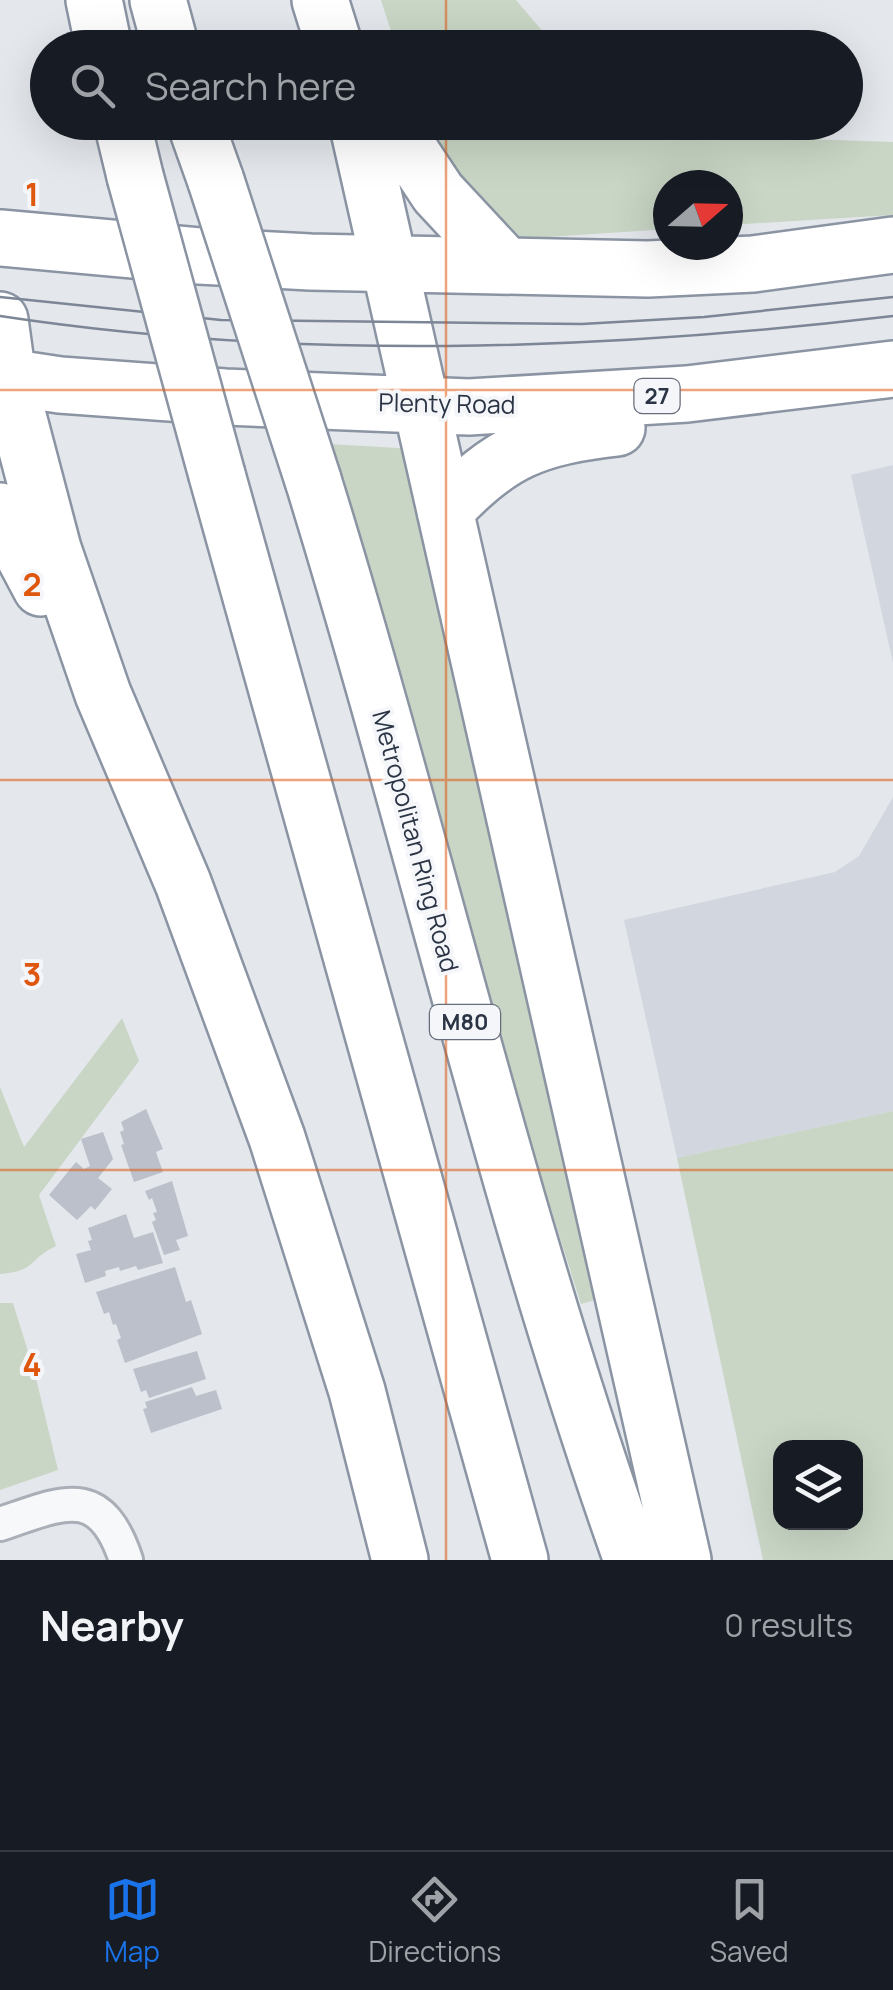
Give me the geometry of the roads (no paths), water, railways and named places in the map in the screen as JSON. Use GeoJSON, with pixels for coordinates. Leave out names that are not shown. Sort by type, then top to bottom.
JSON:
{"type":"FeatureCollection","features":[{"type":"Feature","properties":{"kind":"highway"},"geometry":{"type":"LineString","coordinates":[[94,0],[100,30]]}},
{"type":"Feature","properties":{"kind":"highway"},"geometry":{"type":"LineString","coordinates":[[158,0],[166,30]]}},
{"type":"Feature","properties":{"kind":"highway"},"geometry":{"type":"LineString","coordinates":[[320,0],[329,30]]}},
{"type":"Feature","properties":{"kind":"highway"},"geometry":{"type":"LineString","coordinates":[[348,0],[357,30]]}},
{"type":"Feature","properties":{"kind":"highway"},"geometry":{"type":"LineString","coordinates":[[126,140],[216,475],[520,1560]]}},
{"type":"Feature","properties":{"kind":"highway","name":"Metropolitan Ring Road"},"geometry":{"type":"LineString","coordinates":[[202,140],[353,611],[461,1008],[600,1468],[632,1560]]}},
{"type":"Feature","properties":{"kind":"highway"},"geometry":{"type":"LineString","coordinates":[[360,140],[683,1560]]}},
{"type":"Feature","properties":{"kind":"highway"},"geometry":{"type":"LineString","coordinates":[[403,140],[438,193],[506,266]]}},
{"type":"Feature","properties":{"kind":"highway"},"geometry":{"type":"LineString","coordinates":[[0,238],[199,256],[386,247],[506,266],[702,268],[893,245]]}},
{"type":"Feature","properties":{"kind":"highway"},"geometry":{"type":"LineString","coordinates":[[0,320],[9,390],[52,548],[103,694],[182,883],[276,1138],[357,1391],[400,1560]]}},
{"type":"Feature","properties":{"kind":"highway"},"geometry":{"type":"LineString","coordinates":[[445,511],[484,471],[538,444],[575,433],[723,420],[794,404],[893,370]]}},
{"type":"Feature","properties":{"kind":"highway","name":"Plenty Road"},"geometry":{"type":"LineString","coordinates":[[9,390],[60,385],[225,397],[424,424],[468,407],[585,402],[893,370]]}},
{"type":"Feature","properties":{"kind":"highway"},"geometry":{"type":"LineString","coordinates":[[0,511],[182,883]]}},
{"type":"Feature","properties":{"kind":"street"},"geometry":{"type":"LineString","coordinates":[[0,1524],[74,1502],[90,1505],[113,1528],[126,1560]]}},
{"type":"Feature","properties":{"kind":"tram line"},"geometry":{"type":"LineString","coordinates":[[0,297],[221,320],[582,324],[704,317],[893,297]]}},
{"type":"Feature","properties":{"kind":"tram line"},"geometry":{"type":"LineString","coordinates":[[0,316],[223,340],[447,346],[670,337],[893,316]]}}]}
